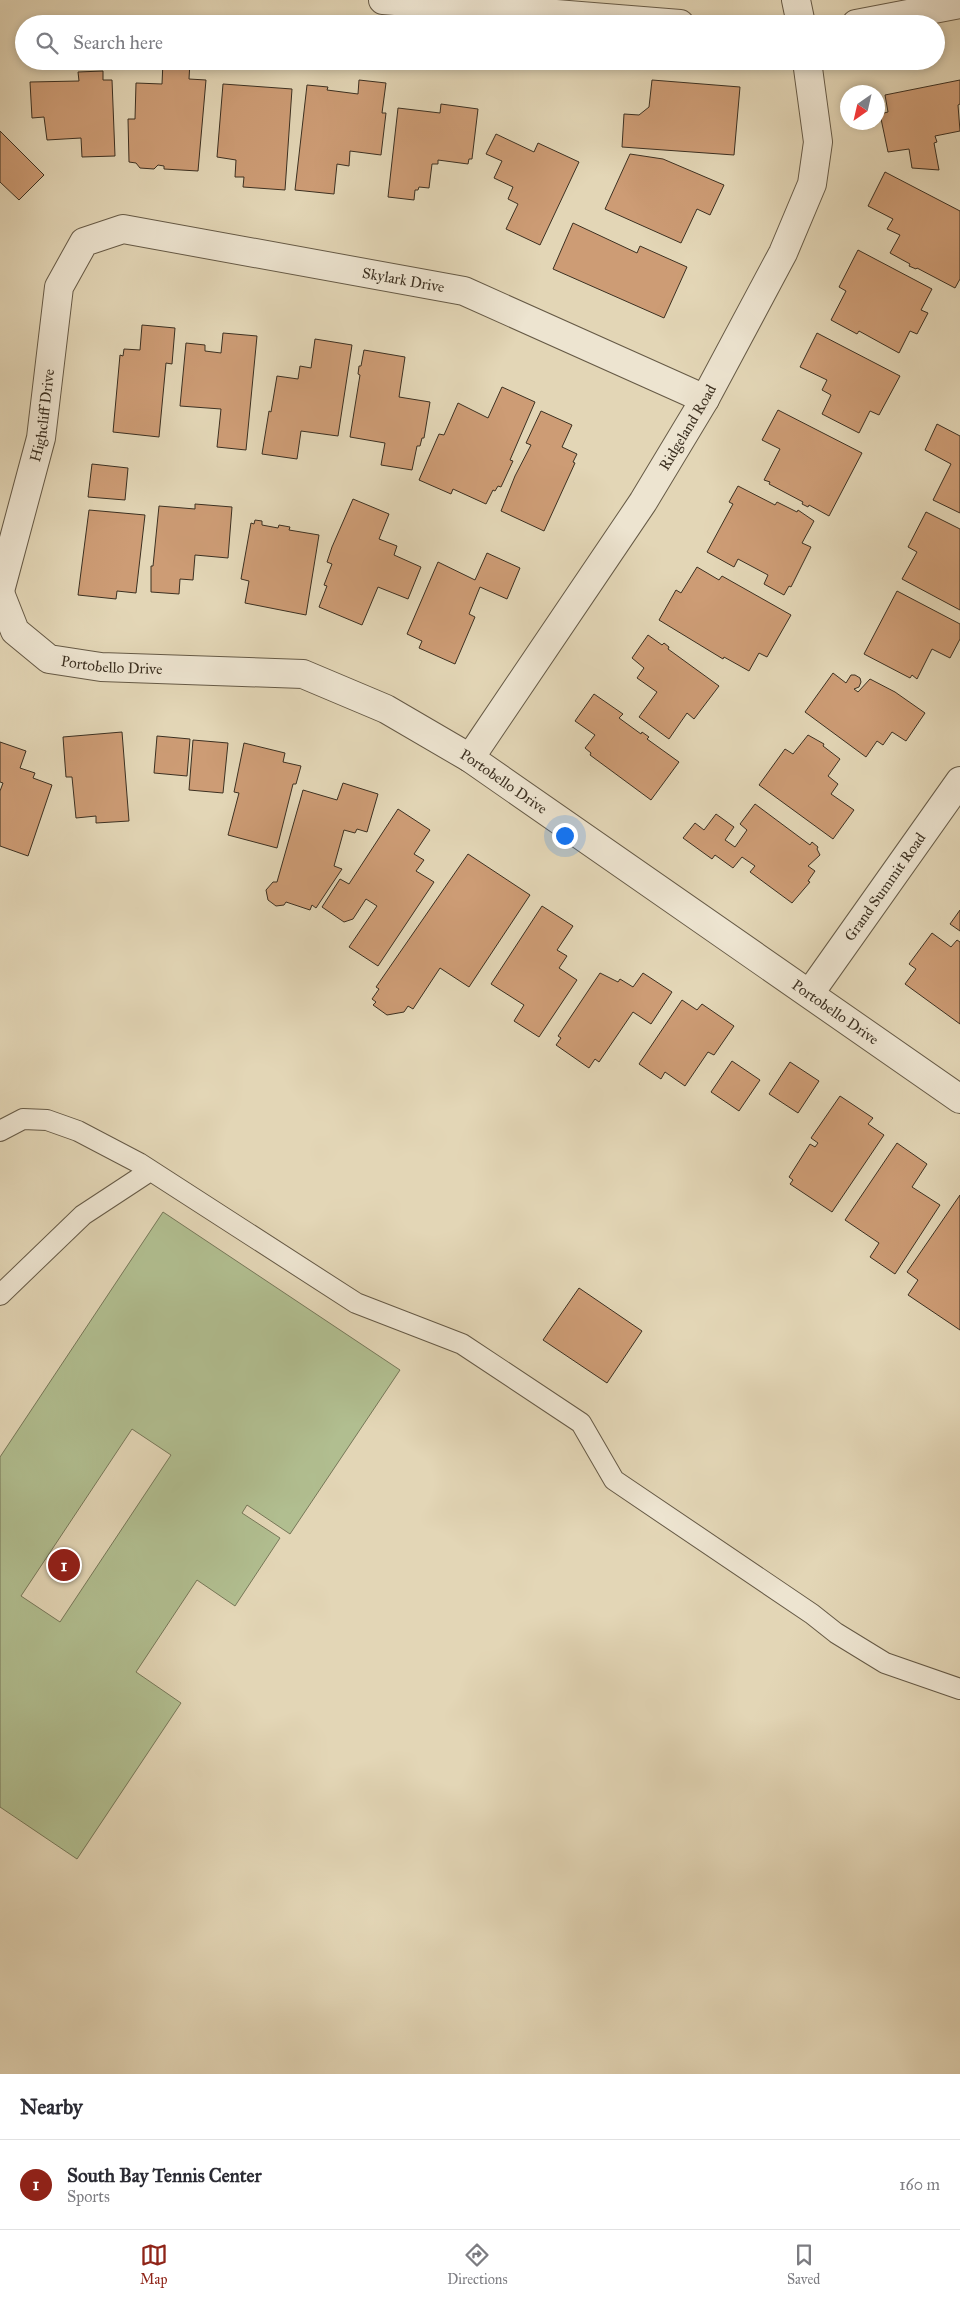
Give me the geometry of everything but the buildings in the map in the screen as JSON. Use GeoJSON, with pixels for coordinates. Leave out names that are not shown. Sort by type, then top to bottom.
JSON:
{"type":"FeatureCollection","features":[{"type":"Feature","properties":{"kind":"street"},"geometry":{"type":"LineString","coordinates":[[383,0],[569,15]]}},
{"type":"Feature","properties":{"kind":"street"},"geometry":{"type":"LineString","coordinates":[[796,0],[799,15]]}},
{"type":"Feature","properties":{"kind":"street"},"geometry":{"type":"LineString","coordinates":[[903,15],[960,4]]}},
{"type":"Feature","properties":{"kind":"street","name":"Ridgeland Road"},"geometry":{"type":"LineString","coordinates":[[470,758],[643,502],[705,399],[783,253],[812,184],[818,142],[808,70]]}},
{"type":"Feature","properties":{"kind":"street","name":"Skylark Drive"},"geometry":{"type":"LineString","coordinates":[[84,242],[123,229],[464,291],[705,399]]}},
{"type":"Feature","properties":{"kind":"street","name":"Highcliff Drive"},"geometry":{"type":"LineString","coordinates":[[15,632],[0,592],[41,438],[59,287],[84,242]]}},
{"type":"Feature","properties":{"kind":"street","name":"Portobello Drive"},"geometry":{"type":"LineString","coordinates":[[15,632],[49,659],[101,666],[303,674],[386,709],[470,758],[960,1099]]}},
{"type":"Feature","properties":{"kind":"street","name":"Grand Summit Road"},"geometry":{"type":"LineString","coordinates":[[810,993],[960,781]]}},
{"type":"Feature","properties":{"kind":"lane"},"geometry":{"type":"LineString","coordinates":[[0,1131],[23,1119],[47,1120],[78,1131],[150,1171],[356,1303],[462,1344],[581,1423],[614,1480],[812,1614],[836,1633],[885,1663],[960,1689]]}},
{"type":"Feature","properties":{"kind":"lane"},"geometry":{"type":"LineString","coordinates":[[0,1295],[83,1216],[150,1171]]}},
{"type":"Feature","properties":{"kind":"green space"},"geometry":{"type":"Polygon","coordinates":[[[163,1212],[400,1370],[290,1534],[247,1505],[242,1513],[280,1538],[235,1606],[197,1580],[136,1672],[181,1703],[77,1859],[0,1807],[0,1457],[163,1212]],[[132,1429],[21,1596],[60,1622],[171,1455],[132,1429]]]}},
{"type":"Feature","properties":{"kind":"place","name":"South Bay Tennis Center"},"geometry":{"type":"Point","coordinates":[64,1565]}}]}
